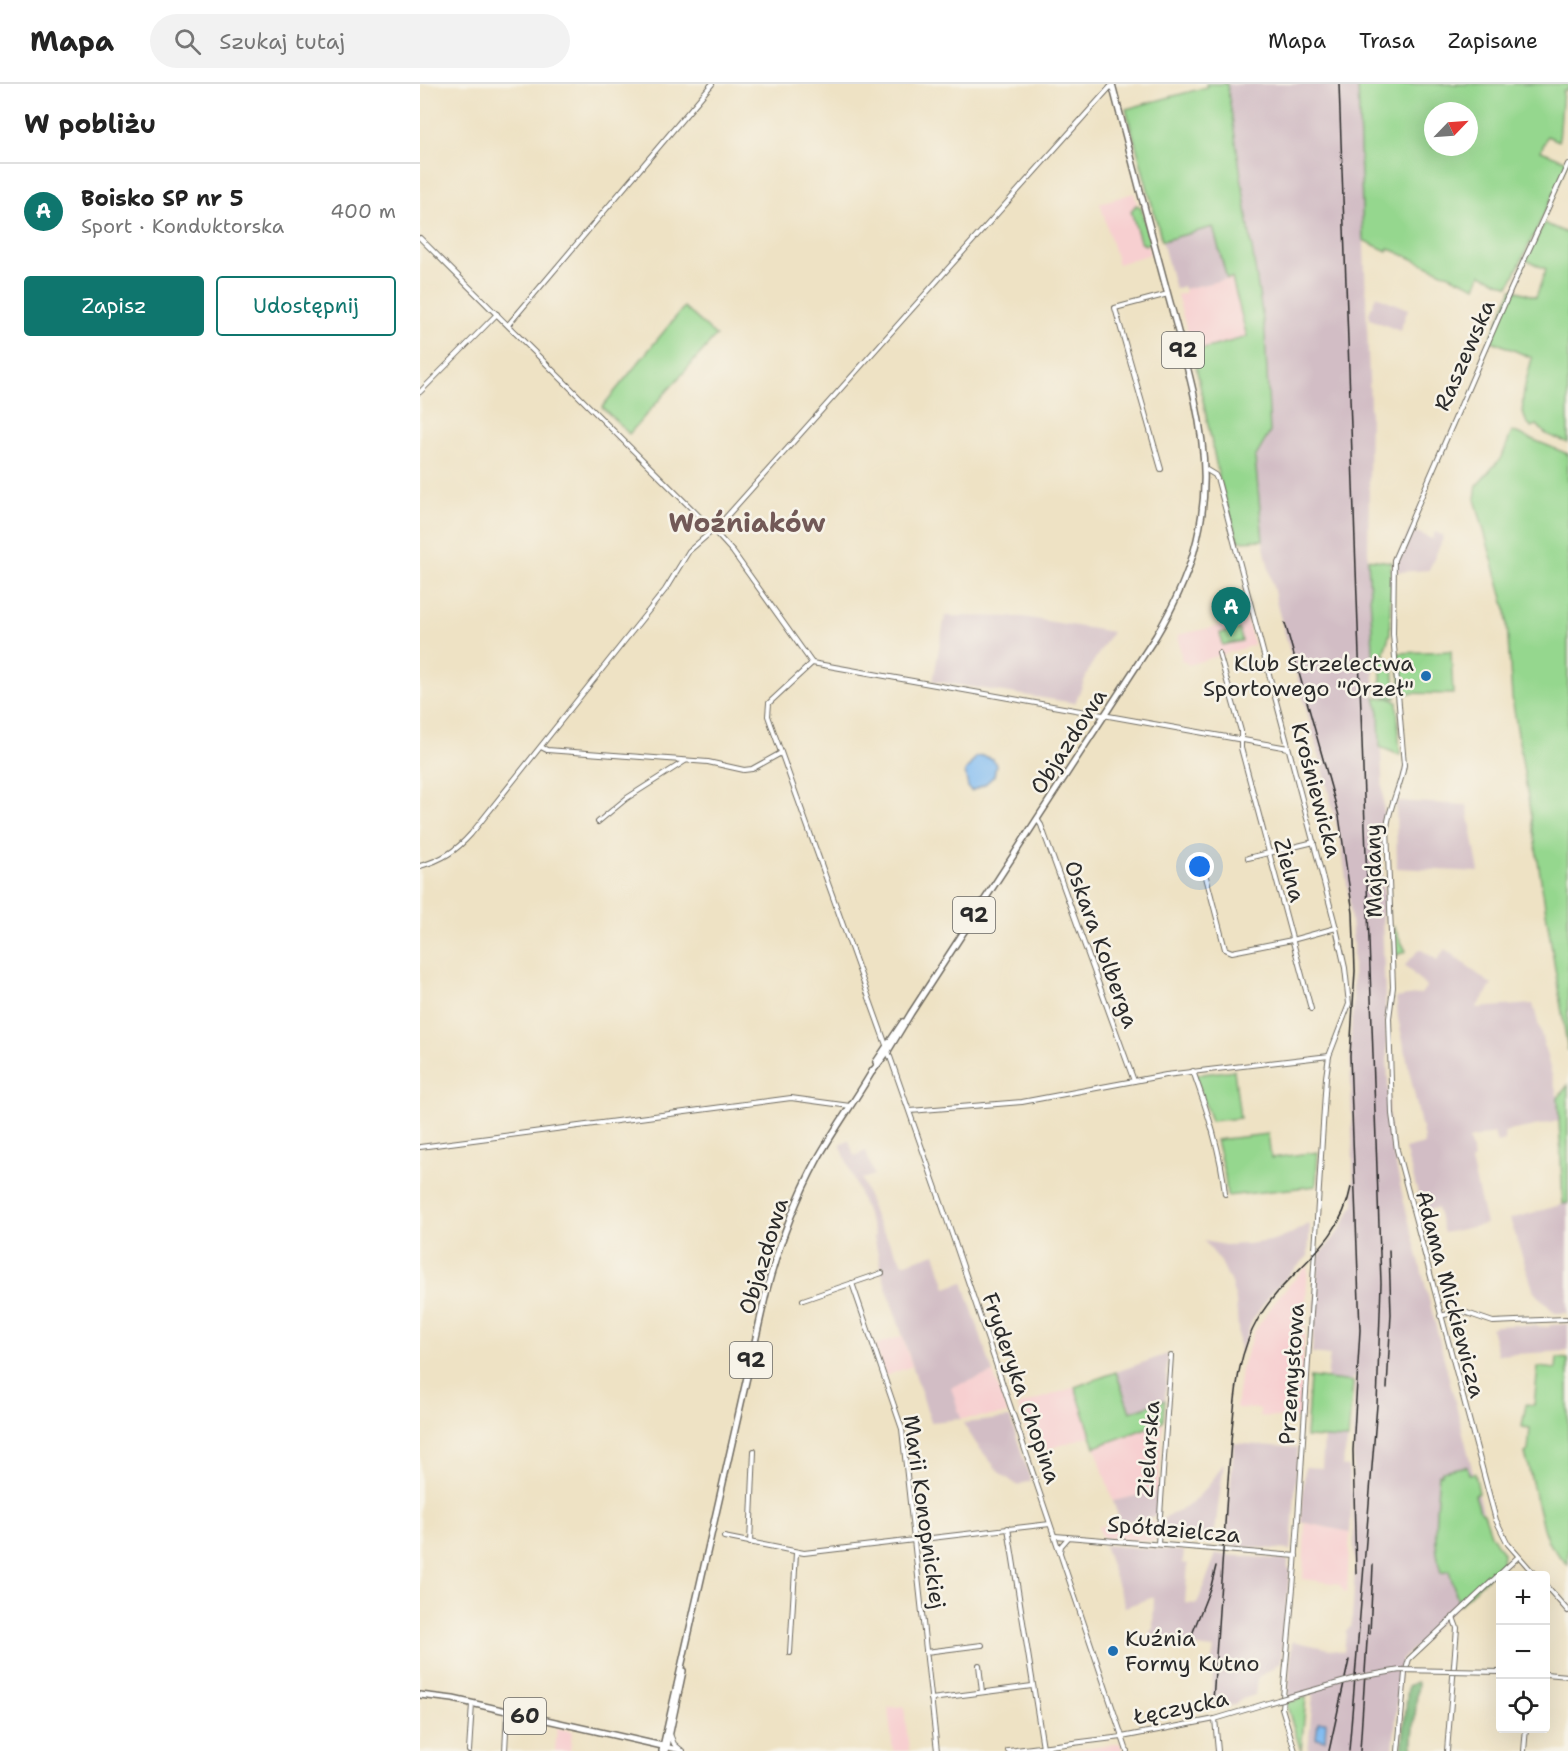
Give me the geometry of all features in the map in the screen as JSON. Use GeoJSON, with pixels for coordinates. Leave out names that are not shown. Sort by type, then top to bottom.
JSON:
{"type":"FeatureCollection","features":[{"type":"Feature","properties":{"kind":"main road","name":"92"},"geometry":{"type":"LineString","coordinates":[[1112,84],[1197,406],[1205,469]]}},
{"type":"Feature","properties":{"kind":"main road","name":"Objazdowa"},"geometry":{"type":"LineString","coordinates":[[665,1749],[774,1265],[793,1211],[808,1177],[850,1106],[1161,627],[1183,585],[1199,534],[1205,469]]}},
{"type":"Feature","properties":{"kind":"main road","name":"Objazdowa"},"geometry":{"type":"LineString","coordinates":[[665,1749],[680,1696],[688,1643]]}},
{"type":"Feature","properties":{"kind":"main road","name":"60"},"geometry":{"type":"LineString","coordinates":[[420,1695],[472,1704],[665,1749]]}},
{"type":"Feature","properties":{"kind":"street"},"geometry":{"type":"LineString","coordinates":[[508,325],[712,84]]}},
{"type":"Feature","properties":{"kind":"street"},"geometry":{"type":"LineString","coordinates":[[420,866],[443,858],[462,845],[665,590],[690,551],[713,530],[1112,84]]}},
{"type":"Feature","properties":{"kind":"street","name":"Raszewska"},"geometry":{"type":"LineString","coordinates":[[1394,561],[1568,164]]}},
{"type":"Feature","properties":{"kind":"street"},"geometry":{"type":"LineString","coordinates":[[420,238],[713,530],[733,552],[812,663],[1289,748]]}},
{"type":"Feature","properties":{"kind":"street"},"geometry":{"type":"LineString","coordinates":[[1161,469],[1115,308],[1168,294]]}},
{"type":"Feature","properties":{"kind":"street"},"geometry":{"type":"LineString","coordinates":[[420,392],[497,314]]}},
{"type":"Feature","properties":{"kind":"street","name":"Krośniewicka"},"geometry":{"type":"LineString","coordinates":[[1205,469],[1215,475],[1218,481],[1336,928],[1350,999],[1329,1056]]}},
{"type":"Feature","properties":{"kind":"street","name":"Majdany"},"geometry":{"type":"LineString","coordinates":[[1390,1004],[1393,987],[1387,828],[1388,813],[1400,785],[1404,765],[1393,634],[1394,561]]}},
{"type":"Feature","properties":{"kind":"street","name":"Zielna"},"geometry":{"type":"LineString","coordinates":[[1219,653],[1241,731],[1241,748],[1311,1009]]}},
{"type":"Feature","properties":{"kind":"street","name":"Fryderyka Chopina"},"geometry":{"type":"LineString","coordinates":[[812,663],[769,703],[768,716],[910,1111],[1127,1751]]}},
{"type":"Feature","properties":{"kind":"street"},"geometry":{"type":"LineString","coordinates":[[541,747],[547,750],[708,762],[744,771],[781,753]]}},
{"type":"Feature","properties":{"kind":"street"},"geometry":{"type":"LineString","coordinates":[[598,822],[627,798],[686,761]]}},
{"type":"Feature","properties":{"kind":"street","name":"Oskara Kolberga"},"geometry":{"type":"LineString","coordinates":[[1037,819],[1043,829],[1134,1081]]}},
{"type":"Feature","properties":{"kind":"street"},"geometry":{"type":"LineString","coordinates":[[1248,858],[1314,842]]}},
{"type":"Feature","properties":{"kind":"street"},"geometry":{"type":"LineString","coordinates":[[1206,877],[1228,951],[1292,940],[1336,928]]}},
{"type":"Feature","properties":{"kind":"street","name":"Adama Mickiewicza"},"geometry":{"type":"LineString","coordinates":[[1390,1004],[1390,1072],[1394,1136],[1408,1198],[1496,1520],[1508,1544],[1532,1571]]}},
{"type":"Feature","properties":{"kind":"street"},"geometry":{"type":"LineString","coordinates":[[910,1111],[1022,1101],[1193,1071],[1329,1056]]}},
{"type":"Feature","properties":{"kind":"street","name":"Przemysłowa"},"geometry":{"type":"LineString","coordinates":[[1295,1751],[1283,1715],[1283,1695],[1296,1556],[1329,1056]]}},
{"type":"Feature","properties":{"kind":"street"},"geometry":{"type":"LineString","coordinates":[[1193,1071],[1209,1120],[1225,1194]]}},
{"type":"Feature","properties":{"kind":"street"},"geometry":{"type":"LineString","coordinates":[[420,1147],[791,1098],[850,1106]]}},
{"type":"Feature","properties":{"kind":"street"},"geometry":{"type":"LineString","coordinates":[[803,1300],[882,1273]]}},
{"type":"Feature","properties":{"kind":"street","name":"Marii Konopnickiej"},"geometry":{"type":"LineString","coordinates":[[852,1283],[902,1430],[937,1751]]}},
{"type":"Feature","properties":{"kind":"street"},"geometry":{"type":"LineString","coordinates":[[1440,1316],[1461,1311],[1493,1322],[1566,1319]]}},
{"type":"Feature","properties":{"kind":"street","name":"Zielarska"},"geometry":{"type":"LineString","coordinates":[[1158,1544],[1171,1356]]}},
{"type":"Feature","properties":{"kind":"street"},"geometry":{"type":"LineString","coordinates":[[750,1543],[754,1451]]}},
{"type":"Feature","properties":{"kind":"street"},"geometry":{"type":"LineString","coordinates":[[724,1537],[796,1553],[1050,1524]]}},
{"type":"Feature","properties":{"kind":"street"},"geometry":{"type":"LineString","coordinates":[[1008,1528],[1043,1747]]}},
{"type":"Feature","properties":{"kind":"street","name":"Spółdzielcza"},"geometry":{"type":"LineString","coordinates":[[1055,1536],[1296,1556]]}},
{"type":"Feature","properties":{"kind":"street"},"geometry":{"type":"LineString","coordinates":[[1060,1552],[1061,1546],[1068,1537]]}},
{"type":"Feature","properties":{"kind":"street"},"geometry":{"type":"LineString","coordinates":[[790,1653],[796,1553]]}},
{"type":"Feature","properties":{"kind":"street"},"geometry":{"type":"LineString","coordinates":[[1398,1751],[1405,1673],[1412,1655],[1518,1557]]}},
{"type":"Feature","properties":{"kind":"street"},"geometry":{"type":"LineString","coordinates":[[1550,1592],[1568,1611]]}},
{"type":"Feature","properties":{"kind":"street"},"geometry":{"type":"LineString","coordinates":[[1447,1751],[1457,1628],[1453,1617]]}},
{"type":"Feature","properties":{"kind":"street"},"geometry":{"type":"LineString","coordinates":[[926,1652],[982,1644]]}},
{"type":"Feature","properties":{"kind":"street"},"geometry":{"type":"LineString","coordinates":[[979,1665],[982,1692]]}},
{"type":"Feature","properties":{"kind":"street","name":"Łęczycka"},"geometry":{"type":"LineString","coordinates":[[1008,1751],[1122,1737],[1215,1719],[1360,1677],[1400,1670],[1496,1672]]}},
{"type":"Feature","properties":{"kind":"street"},"geometry":{"type":"LineString","coordinates":[[1550,1674],[1568,1676]]}},
{"type":"Feature","properties":{"kind":"street"},"geometry":{"type":"LineString","coordinates":[[931,1699],[1032,1686]]}},
{"type":"Feature","properties":{"kind":"street"},"geometry":{"type":"LineString","coordinates":[[469,1751],[472,1704]]}},
{"type":"Feature","properties":{"kind":"street"},"geometry":{"type":"LineString","coordinates":[[505,1751],[507,1712]]}},
{"type":"Feature","properties":{"kind":"street"},"geometry":{"type":"LineString","coordinates":[[1215,1719],[1218,1751]]}},
{"type":"Feature","properties":{"kind":"street"},"geometry":{"type":"LineString","coordinates":[[1524,1751],[1526,1733]]}},
{"type":"Feature","properties":{"kind":"street"},"geometry":{"type":"LineString","coordinates":[[670,1734],[674,1744],[682,1751]]}},
{"type":"Feature","properties":{"kind":"street"},"geometry":{"type":"LineString","coordinates":[[665,1749],[682,1751]]}},
{"type":"Feature","properties":{"kind":"shaded area"},"geometry":{"type":"Polygon","coordinates":[[[1227,84],[1358,84],[1370,405],[1368,559],[1384,816],[1382,857],[1386,900],[1382,915],[1390,1138],[1403,1198],[1483,1511],[1491,1534],[1503,1553],[1502,1563],[1401,1660],[1393,1751],[1308,1751],[1313,1694],[1288,1699],[1292,1641],[1344,1652],[1346,1632],[1351,1626],[1353,1606],[1355,1566],[1352,1496],[1350,1532],[1301,1522],[1305,1467],[1322,1468],[1324,1438],[1348,1439],[1342,1466],[1348,1467],[1352,1495],[1355,1378],[1352,1377],[1352,1381],[1327,1379],[1330,1355],[1312,1353],[1318,1257],[1340,1230],[1354,1204],[1350,1047],[1353,945],[1341,843],[1322,765],[1278,609],[1261,533],[1255,457],[1270,432],[1265,333],[1227,84]]]}},
{"type":"Feature","properties":{"kind":"shaded area"},"geometry":{"type":"Polygon","coordinates":[[[1134,193],[1150,254],[1118,264],[1100,203],[1134,193]]]}},
{"type":"Feature","properties":{"kind":"shaded area"},"geometry":{"type":"Polygon","coordinates":[[[1214,227],[1227,279],[1175,289],[1162,241],[1214,227]]]}},
{"type":"Feature","properties":{"kind":"shaded area"},"geometry":{"type":"Polygon","coordinates":[[[1231,278],[1247,337],[1193,352],[1177,295],[1185,293],[1184,289],[1231,278]]]}},
{"type":"Feature","properties":{"kind":"shaded area"},"geometry":{"type":"Polygon","coordinates":[[[1376,296],[1408,309],[1400,331],[1370,319],[1369,313],[1376,296]]]}},
{"type":"Feature","properties":{"kind":"shaded area"},"geometry":{"type":"Polygon","coordinates":[[[1410,529],[1432,539],[1435,532],[1444,536],[1429,570],[1397,572],[1397,560],[1410,529]]]}},
{"type":"Feature","properties":{"kind":"shaded area"},"geometry":{"type":"Polygon","coordinates":[[[945,616],[1023,617],[1112,632],[1090,667],[1075,703],[933,681],[945,616]]]}},
{"type":"Feature","properties":{"kind":"shaded area"},"geometry":{"type":"Polygon","coordinates":[[[1247,620],[1254,645],[1188,665],[1185,661],[1182,662],[1178,635],[1247,620]]]}},
{"type":"Feature","properties":{"kind":"shaded area"},"geometry":{"type":"Polygon","coordinates":[[[1396,801],[1467,805],[1479,872],[1397,868],[1396,801]]]}},
{"type":"Feature","properties":{"kind":"shaded area"},"geometry":{"type":"Polygon","coordinates":[[[1420,949],[1437,960],[1445,949],[1492,985],[1476,1008],[1533,1004],[1558,1098],[1559,1121],[1504,1132],[1505,1141],[1497,1143],[1494,1133],[1469,1139],[1474,1159],[1471,1161],[1486,1224],[1444,1233],[1437,1208],[1423,1211],[1405,1149],[1424,1144],[1424,1139],[1398,1018],[1396,998],[1421,994],[1426,987],[1405,965],[1420,949]]]}},
{"type":"Feature","properties":{"kind":"shaded area"},"geometry":{"type":"Polygon","coordinates":[[[849,1140],[854,1156],[866,1151],[874,1175],[862,1179],[876,1220],[903,1264],[935,1253],[946,1288],[963,1282],[993,1373],[951,1387],[961,1419],[931,1422],[883,1277],[875,1235],[840,1144],[849,1140]]]}},
{"type":"Feature","properties":{"kind":"shaded area"},"geometry":{"type":"Polygon","coordinates":[[[1568,1203],[1568,1313],[1555,1313],[1534,1292],[1510,1219],[1568,1203]]]}},
{"type":"Feature","properties":{"kind":"shaded area"},"geometry":{"type":"Polygon","coordinates":[[[1310,1223],[1308,1256],[1272,1292],[1252,1321],[1240,1355],[1236,1301],[1231,1283],[1221,1262],[1204,1241],[1225,1245],[1270,1241],[1287,1236],[1310,1223]]]}},
{"type":"Feature","properties":{"kind":"shaded area"},"geometry":{"type":"Polygon","coordinates":[[[1308,1265],[1300,1419],[1260,1416],[1260,1409],[1236,1408],[1241,1369],[1254,1332],[1278,1297],[1308,1265]]]}},
{"type":"Feature","properties":{"kind":"shaded area"},"geometry":{"type":"Polygon","coordinates":[[[1568,1324],[1568,1351],[1498,1355],[1491,1328],[1514,1325],[1549,1327],[1550,1325],[1568,1324]]]}},
{"type":"Feature","properties":{"kind":"shaded area"},"geometry":{"type":"Polygon","coordinates":[[[902,1336],[912,1366],[885,1376],[875,1345],[902,1336]]]}},
{"type":"Feature","properties":{"kind":"shaded area"},"geometry":{"type":"Polygon","coordinates":[[[1168,1354],[1165,1400],[1130,1412],[1116,1372],[1168,1354]]]}},
{"type":"Feature","properties":{"kind":"shaded area"},"geometry":{"type":"Polygon","coordinates":[[[993,1373],[1008,1414],[961,1419],[950,1387],[993,1373]]]}},
{"type":"Feature","properties":{"kind":"shaded area"},"geometry":{"type":"Polygon","coordinates":[[[1075,1387],[1092,1435],[1034,1454],[1018,1406],[1075,1387]]]}},
{"type":"Feature","properties":{"kind":"shaded area"},"geometry":{"type":"Polygon","coordinates":[[[1010,1418],[1031,1481],[1017,1485],[1000,1473],[977,1445],[963,1423],[1010,1418]]]}},
{"type":"Feature","properties":{"kind":"shaded area"},"geometry":{"type":"Polygon","coordinates":[[[1163,1422],[1158,1491],[1113,1501],[1095,1447],[1163,1422]]]}},
{"type":"Feature","properties":{"kind":"shaded area"},"geometry":{"type":"Polygon","coordinates":[[[1234,1443],[1298,1448],[1291,1550],[1228,1546],[1228,1541],[1226,1541],[1234,1443]]]}},
{"type":"Feature","properties":{"kind":"shaded area"},"geometry":{"type":"Polygon","coordinates":[[[1224,1463],[1213,1544],[1161,1539],[1163,1519],[1192,1503],[1209,1485],[1224,1463]]]}},
{"type":"Feature","properties":{"kind":"shaded area"},"geometry":{"type":"Polygon","coordinates":[[[1158,1491],[1157,1515],[1142,1520],[1120,1522],[1113,1501],[1158,1491]]]}},
{"type":"Feature","properties":{"kind":"shaded area"},"geometry":{"type":"Polygon","coordinates":[[[1156,1522],[1155,1541],[1102,1538],[1098,1526],[1132,1527],[1156,1522]]]}},
{"type":"Feature","properties":{"kind":"shaded area"},"geometry":{"type":"Polygon","coordinates":[[[1305,1523],[1350,1532],[1347,1592],[1344,1592],[1339,1584],[1303,1579],[1305,1523]]]}},
{"type":"Feature","properties":{"kind":"shaded area"},"geometry":{"type":"Polygon","coordinates":[[[1104,1545],[1184,1551],[1183,1563],[1188,1564],[1185,1603],[1197,1604],[1216,1554],[1288,1560],[1290,1569],[1281,1662],[1257,1679],[1255,1695],[1233,1705],[1211,1708],[1213,1673],[1210,1670],[1214,1649],[1164,1643],[1161,1648],[1150,1634],[1153,1628],[1154,1597],[1125,1607],[1104,1545]]]}},
{"type":"Feature","properties":{"kind":"shaded area"},"geometry":{"type":"Polygon","coordinates":[[[904,1706],[909,1751],[893,1751],[888,1708],[904,1706]]]}},
{"type":"Feature","properties":{"kind":"shaded area"},"geometry":{"type":"Polygon","coordinates":[[[557,1728],[572,1731],[570,1751],[555,1751],[557,1728]]]}},
{"type":"Feature","properties":{"kind":"shaded area"},"geometry":{"type":"Polygon","coordinates":[[[1120,1743],[1123,1751],[1058,1751],[1076,1749],[1120,1743]]]}},
{"type":"Feature","properties":{"kind":"green space"},"geometry":{"type":"Polygon","coordinates":[[[1206,84],[1227,84],[1265,333],[1270,432],[1255,458],[1263,540],[1238,541],[1219,478],[1193,352],[1247,337],[1232,278],[1227,279],[1213,227],[1162,241],[1126,109],[1207,87],[1206,84]]]}},
{"type":"Feature","properties":{"kind":"green space"},"geometry":{"type":"Polygon","coordinates":[[[1358,84],[1568,84],[1568,90],[1563,91],[1559,141],[1547,136],[1541,151],[1567,161],[1559,183],[1509,286],[1481,274],[1476,287],[1388,248],[1387,251],[1363,240],[1358,84]]]}},
{"type":"Feature","properties":{"kind":"green space"},"geometry":{"type":"Polygon","coordinates":[[[1136,205],[1141,207],[1150,243],[1147,245],[1140,241],[1131,211],[1136,205]]]}},
{"type":"Feature","properties":{"kind":"green space"},"geometry":{"type":"Polygon","coordinates":[[[1544,223],[1566,233],[1568,231],[1568,443],[1546,434],[1537,425],[1532,427],[1523,414],[1523,395],[1532,358],[1490,340],[1512,289],[1536,297],[1546,269],[1526,260],[1544,223]]]}},
{"type":"Feature","properties":{"kind":"green space"},"geometry":{"type":"Polygon","coordinates":[[[684,307],[716,336],[629,434],[602,407],[684,307]]]}},
{"type":"Feature","properties":{"kind":"green space"},"geometry":{"type":"Polygon","coordinates":[[[1512,431],[1568,454],[1568,1051],[1512,697],[1506,609],[1475,499],[1477,485],[1502,457],[1512,431]]]}},
{"type":"Feature","properties":{"kind":"green space"},"geometry":{"type":"Polygon","coordinates":[[[1368,559],[1391,562],[1390,633],[1383,655],[1393,666],[1396,698],[1381,695],[1381,665],[1374,665],[1368,559]]]}},
{"type":"Feature","properties":{"kind":"green space"},"geometry":{"type":"Polygon","coordinates":[[[1239,629],[1242,641],[1222,645],[1220,633],[1239,629]]]}},
{"type":"Feature","properties":{"kind":"green space","name":"Klub Strzelectwa Sportowego \"Orzeł\""},"geometry":{"type":"Polygon","coordinates":[[[1451,651],[1453,694],[1401,693],[1398,653],[1451,651]]]}},
{"type":"Feature","properties":{"kind":"green space"},"geometry":{"type":"Polygon","coordinates":[[[1375,698],[1390,698],[1397,702],[1400,755],[1380,747],[1379,712],[1375,698]]]}},
{"type":"Feature","properties":{"kind":"green space"},"geometry":{"type":"Polygon","coordinates":[[[1393,926],[1406,951],[1395,956],[1394,955],[1393,926]]]}},
{"type":"Feature","properties":{"kind":"green space"},"geometry":{"type":"Polygon","coordinates":[[[1234,1070],[1240,1118],[1211,1121],[1195,1075],[1234,1070]]]}},
{"type":"Feature","properties":{"kind":"green space"},"geometry":{"type":"Polygon","coordinates":[[[1568,1085],[1568,1203],[1563,1204],[1558,1098],[1568,1085]]]}},
{"type":"Feature","properties":{"kind":"green space"},"geometry":{"type":"Polygon","coordinates":[[[1268,1134],[1271,1158],[1318,1152],[1316,1186],[1227,1196],[1225,1176],[1216,1140],[1268,1134]]]}},
{"type":"Feature","properties":{"kind":"green space"},"geometry":{"type":"Polygon","coordinates":[[[1557,1358],[1568,1359],[1568,1565],[1548,1542],[1543,1528],[1525,1453],[1528,1451],[1530,1428],[1522,1427],[1526,1404],[1534,1405],[1538,1367],[1556,1369],[1557,1358]]]}},
{"type":"Feature","properties":{"kind":"green space"},"geometry":{"type":"Polygon","coordinates":[[[1116,1372],[1130,1412],[1165,1400],[1163,1422],[1095,1447],[1075,1387],[1116,1372]]]}},
{"type":"Feature","properties":{"kind":"green space"},"geometry":{"type":"Polygon","coordinates":[[[1310,1377],[1353,1382],[1348,1439],[1306,1437],[1310,1377]]]}},
{"type":"Feature","properties":{"kind":"green space"},"geometry":{"type":"Polygon","coordinates":[[[1467,1466],[1469,1474],[1475,1473],[1479,1493],[1475,1495],[1480,1511],[1484,1513],[1491,1534],[1503,1553],[1502,1563],[1459,1605],[1449,1571],[1441,1573],[1438,1561],[1436,1512],[1439,1474],[1442,1474],[1442,1471],[1467,1466]]]}},
{"type":"Feature","properties":{"kind":"green space"},"geometry":{"type":"Polygon","coordinates":[[[1418,1683],[1412,1751],[1402,1751],[1408,1686],[1418,1683]]]}},
{"type":"Feature","properties":{"kind":"green space"},"geometry":{"type":"Polygon","coordinates":[[[1306,1697],[1301,1751],[1286,1703],[1306,1697]]]}},
{"type":"Feature","properties":{"kind":"water"},"geometry":{"type":"Polygon","coordinates":[[[983,756],[993,759],[996,765],[994,776],[984,785],[971,791],[965,772],[976,757],[983,756]]]}},
{"type":"Feature","properties":{"kind":"water"},"geometry":{"type":"Polygon","coordinates":[[[1318,1722],[1326,1722],[1325,1740],[1316,1738],[1318,1722]]]}},
{"type":"Feature","properties":{"kind":"railway"},"geometry":{"type":"LineString","coordinates":[[1339,84],[1381,1283],[1377,1405],[1349,1751]]}},
{"type":"Feature","properties":{"kind":"railway"},"geometry":{"type":"LineString","coordinates":[[1285,623],[1339,816],[1353,913],[1355,971],[1350,1056],[1360,1330],[1353,1450],[1356,1574]]}},
{"type":"Feature","properties":{"kind":"railway"},"geometry":{"type":"LineString","coordinates":[[1224,1542],[1235,1400],[1246,1345],[1258,1319],[1270,1302],[1311,1258],[1335,1227],[1345,1208],[1351,1187]]}},
{"type":"Feature","properties":{"kind":"railway"},"geometry":{"type":"LineString","coordinates":[[1387,1388],[1391,1314],[1389,1250]]}},
{"type":"Feature","properties":{"kind":"railway"},"geometry":{"type":"LineString","coordinates":[[1213,1701],[1224,1536]]}},
{"type":"Feature","properties":{"kind":"railway"},"geometry":{"type":"LineString","coordinates":[[1370,1634],[1373,1565]]}},
{"type":"Feature","properties":{"kind":"railway"},"geometry":{"type":"LineString","coordinates":[[1191,1637],[1211,1586],[1216,1566]]}},
{"type":"Feature","properties":{"kind":"railway"},"geometry":{"type":"LineString","coordinates":[[1360,1751],[1368,1625]]}},
{"type":"Feature","properties":{"kind":"railway"},"geometry":{"type":"LineString","coordinates":[[1329,1751],[1349,1660]]}},
{"type":"Feature","properties":{"kind":"place","name":"Boisko SP nr 5"},"geometry":{"type":"Point","coordinates":[1231,637]}},
{"type":"Feature","properties":{"kind":"place","name":"Klub Strzelectwa Sportowego \"Orzeł\""},"geometry":{"type":"Point","coordinates":[1426,676]}},
{"type":"Feature","properties":{"kind":"place","name":"Kuźnia Formy Kutno"},"geometry":{"type":"Point","coordinates":[1113,1651]}},
{"type":"Feature","properties":{"kind":"district","name":"Woźniaków"},"geometry":{"type":"Point","coordinates":[747,523]}}]}
